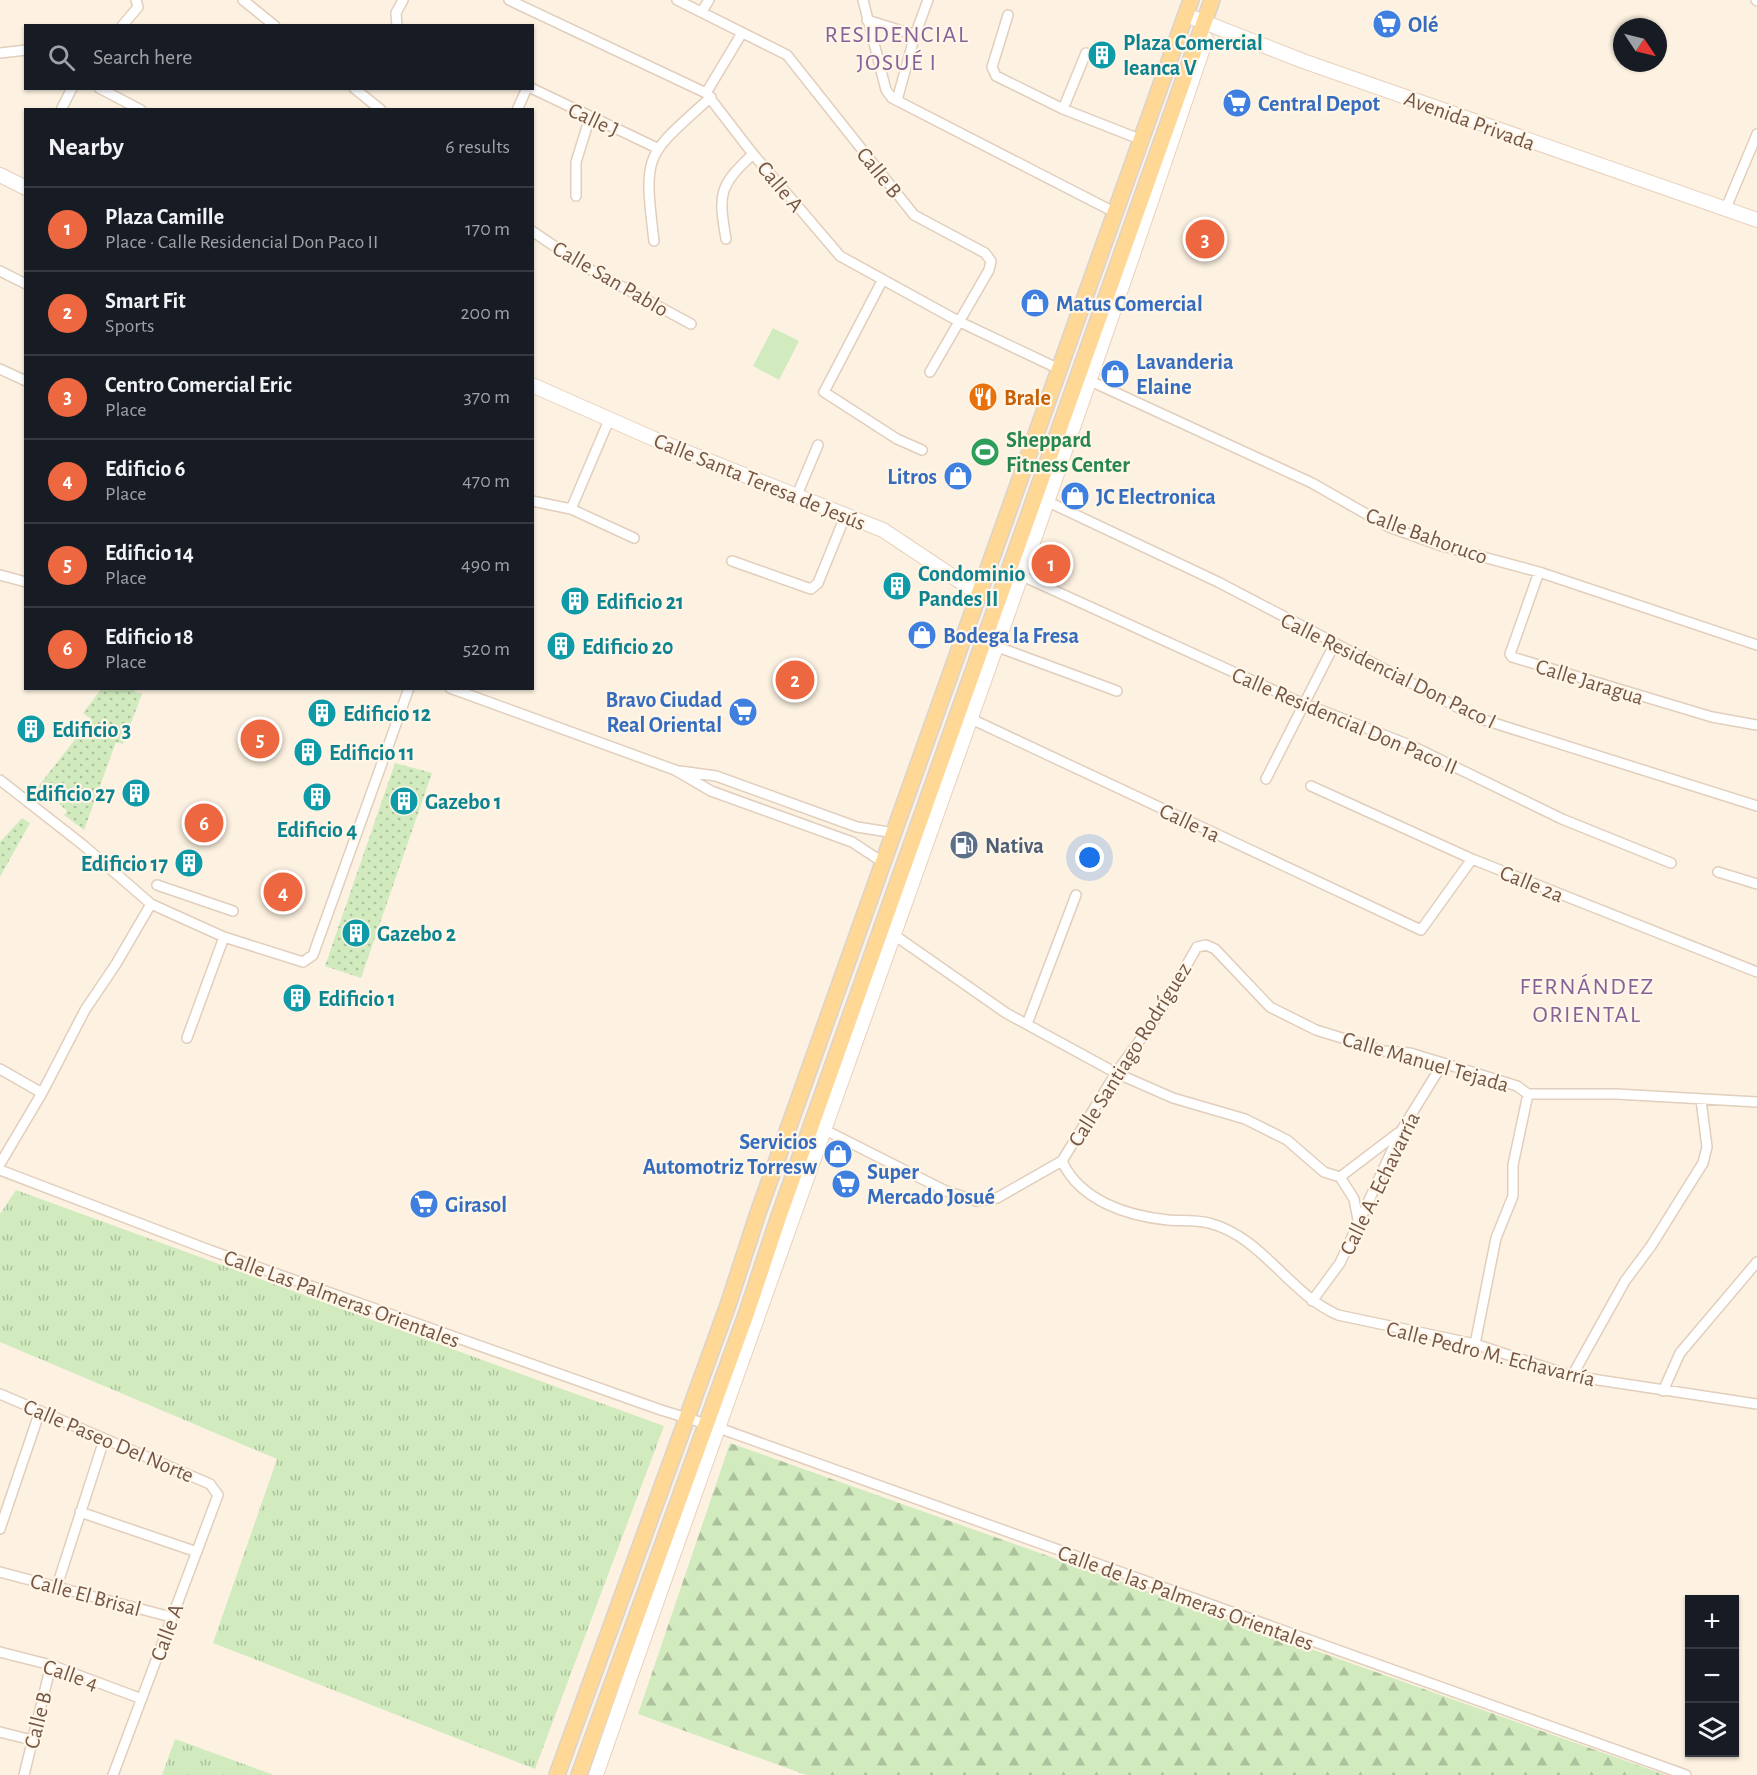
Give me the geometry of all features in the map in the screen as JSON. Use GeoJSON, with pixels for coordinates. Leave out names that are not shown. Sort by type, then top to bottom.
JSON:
{"type":"FeatureCollection","features":[{"type":"Feature","properties":{"kind":"main road"},"geometry":{"type":"LineString","coordinates":[[557,1775],[1191,0]]}},
{"type":"Feature","properties":{"kind":"main road"},"geometry":{"type":"LineString","coordinates":[[579,1775],[711,1426],[888,931],[1042,499],[1168,130],[1207,23],[1212,0]]}},
{"type":"Feature","properties":{"kind":"street"},"geometry":{"type":"LineString","coordinates":[[124,24],[138,7],[136,0]]}},
{"type":"Feature","properties":{"kind":"street"},"geometry":{"type":"LineString","coordinates":[[243,0],[273,24]]}},
{"type":"Feature","properties":{"kind":"street"},"geometry":{"type":"LineString","coordinates":[[397,24],[396,13],[403,0]]}},
{"type":"Feature","properties":{"kind":"street","name":"Calle A"},"geometry":{"type":"LineString","coordinates":[[509,0],[709,95],[753,154],[840,256],[960,322],[1059,369]]}},
{"type":"Feature","properties":{"kind":"street","name":"Calle B"},"geometry":{"type":"LineString","coordinates":[[677,0],[787,55],[914,215],[985,253],[991,261],[989,270],[930,372]]}},
{"type":"Feature","properties":{"kind":"street"},"geometry":{"type":"LineString","coordinates":[[702,11],[709,0]]}},
{"type":"Feature","properties":{"kind":"street"},"geometry":{"type":"LineString","coordinates":[[863,0],[886,90],[897,100],[1116,213]]}},
{"type":"Feature","properties":{"kind":"street"},"geometry":{"type":"LineString","coordinates":[[897,100],[915,35],[928,0]]}},
{"type":"Feature","properties":{"kind":"street"},"geometry":{"type":"LineString","coordinates":[[1207,23],[1220,0]]}},
{"type":"Feature","properties":{"kind":"street"},"geometry":{"type":"LineString","coordinates":[[1008,15],[993,73],[1063,109],[1142,141]]}},
{"type":"Feature","properties":{"kind":"street","name":"Avenida Privada"},"geometry":{"type":"LineString","coordinates":[[1186,15],[1516,137],[1757,220]]}},
{"type":"Feature","properties":{"kind":"street"},"geometry":{"type":"LineString","coordinates":[[867,20],[915,35]]}},
{"type":"Feature","properties":{"kind":"street"},"geometry":{"type":"LineString","coordinates":[[654,241],[647,183],[649,165],[657,148],[709,95],[742,33]]}},
{"type":"Feature","properties":{"kind":"street"},"geometry":{"type":"LineString","coordinates":[[0,53],[24,50]]}},
{"type":"Feature","properties":{"kind":"street"},"geometry":{"type":"LineString","coordinates":[[1063,109],[1086,52]]}},
{"type":"Feature","properties":{"kind":"street"},"geometry":{"type":"LineString","coordinates":[[62,108],[71,90]]}},
{"type":"Feature","properties":{"kind":"street"},"geometry":{"type":"LineString","coordinates":[[103,90],[137,108]]}},
{"type":"Feature","properties":{"kind":"street"},"geometry":{"type":"LineString","coordinates":[[356,90],[379,108]]}},
{"type":"Feature","properties":{"kind":"street"},"geometry":{"type":"LineString","coordinates":[[518,108],[528,90]]}},
{"type":"Feature","properties":{"kind":"street","name":"Calle J"},"geometry":{"type":"LineString","coordinates":[[533,90],[657,148]]}},
{"type":"Feature","properties":{"kind":"street"},"geometry":{"type":"LineString","coordinates":[[576,196],[576,162],[590,117]]}},
{"type":"Feature","properties":{"kind":"street"},"geometry":{"type":"LineString","coordinates":[[1726,208],[1757,134]]}},
{"type":"Feature","properties":{"kind":"street"},"geometry":{"type":"LineString","coordinates":[[726,239],[722,204],[723,190],[729,177],[753,154]]}},
{"type":"Feature","properties":{"kind":"street"},"geometry":{"type":"LineString","coordinates":[[0,175],[24,187]]}},
{"type":"Feature","properties":{"kind":"street","name":"Calle San Pablo"},"geometry":{"type":"LineString","coordinates":[[534,232],[582,265],[691,324]]}},
{"type":"Feature","properties":{"kind":"street"},"geometry":{"type":"LineString","coordinates":[[0,271],[24,283]]}},
{"type":"Feature","properties":{"kind":"street"},"geometry":{"type":"LineString","coordinates":[[882,281],[824,392],[897,439],[922,450]]}},
{"type":"Feature","properties":{"kind":"street"},"geometry":{"type":"LineString","coordinates":[[0,369],[24,380]]}},
{"type":"Feature","properties":{"kind":"street","name":"Calle Bahoruco"},"geometry":{"type":"LineString","coordinates":[[1083,378],[1311,483],[1389,527],[1442,546],[1539,572],[1757,645]]}},
{"type":"Feature","properties":{"kind":"street","name":"Calle Santa Teresa de Jesús"},"geometry":{"type":"LineString","coordinates":[[534,387],[609,420],[883,530],[979,594]]}},
{"type":"Feature","properties":{"kind":"street"},"geometry":{"type":"LineString","coordinates":[[571,508],[609,420]]}},
{"type":"Feature","properties":{"kind":"street"},"geometry":{"type":"LineString","coordinates":[[797,495],[818,445]]}},
{"type":"Feature","properties":{"kind":"street"},"geometry":{"type":"LineString","coordinates":[[964,716],[995,646],[1020,575],[1042,499]]}},
{"type":"Feature","properties":{"kind":"street","name":"Calle Residencial Don Paco I"},"geometry":{"type":"LineString","coordinates":[[1042,499],[1209,578],[1478,718],[1757,806]]}},
{"type":"Feature","properties":{"kind":"street"},"geometry":{"type":"LineString","coordinates":[[534,501],[571,508],[634,538]]}},
{"type":"Feature","properties":{"kind":"street"},"geometry":{"type":"LineString","coordinates":[[732,561],[811,589],[818,583],[846,514]]}},
{"type":"Feature","properties":{"kind":"street","name":"Calle Jaragua"},"geometry":{"type":"LineString","coordinates":[[1539,572],[1511,657],[1712,717],[1757,724]]}},
{"type":"Feature","properties":{"kind":"street"},"geometry":{"type":"LineString","coordinates":[[0,575],[24,581]]}},
{"type":"Feature","properties":{"kind":"street","name":"Calle Residencial Don Paco II"},"geometry":{"type":"LineString","coordinates":[[1020,575],[1305,703],[1413,746],[1562,819],[1671,863]]}},
{"type":"Feature","properties":{"kind":"street"},"geometry":{"type":"LineString","coordinates":[[1266,779],[1334,645]]}},
{"type":"Feature","properties":{"kind":"street"},"geometry":{"type":"LineString","coordinates":[[995,646],[1118,691]]}},
{"type":"Feature","properties":{"kind":"street"},"geometry":{"type":"LineString","coordinates":[[0,780],[83,845],[151,904],[224,937],[303,962],[313,955],[408,690]]}},
{"type":"Feature","properties":{"kind":"street"},"geometry":{"type":"LineString","coordinates":[[455,690],[675,770],[711,791],[852,842],[884,863]]}},
{"type":"Feature","properties":{"kind":"street","name":"Calle 1a"},"geometry":{"type":"LineString","coordinates":[[964,716],[1421,930],[1472,859]]}},
{"type":"Feature","properties":{"kind":"street"},"geometry":{"type":"LineString","coordinates":[[675,770],[716,776],[857,827],[895,833]]}},
{"type":"Feature","properties":{"kind":"street"},"geometry":{"type":"LineString","coordinates":[[711,791],[716,776]]}},
{"type":"Feature","properties":{"kind":"street","name":"Calle 2a"},"geometry":{"type":"LineString","coordinates":[[1311,786],[1472,859],[1757,972]]}},
{"type":"Feature","properties":{"kind":"street"},"geometry":{"type":"LineString","coordinates":[[1718,872],[1757,884]]}},
{"type":"Feature","properties":{"kind":"street"},"geometry":{"type":"LineString","coordinates":[[158,885],[233,911]]}},
{"type":"Feature","properties":{"kind":"street"},"geometry":{"type":"LineString","coordinates":[[1027,1024],[1076,895]]}},
{"type":"Feature","properties":{"kind":"street"},"geometry":{"type":"LineString","coordinates":[[0,1164],[42,1093],[85,1010],[116,964],[151,904]]}},
{"type":"Feature","properties":{"kind":"street"},"geometry":{"type":"LineString","coordinates":[[888,931],[996,1006],[1116,1073],[1173,1098],[1245,1119],[1287,1140],[1324,1172],[1340,1177],[1354,1198],[1359,1225]]}},
{"type":"Feature","properties":{"kind":"street"},"geometry":{"type":"LineString","coordinates":[[187,1038],[224,937]]}},
{"type":"Feature","properties":{"kind":"street","name":"Calle Manuel Tejada"},"geometry":{"type":"LineString","coordinates":[[1197,946],[1206,945],[1215,949],[1270,1006],[1317,1030],[1384,1051],[1410,1053],[1443,1062],[1517,1086],[1528,1094],[1616,1094],[1757,1102]]}},
{"type":"Feature","properties":{"kind":"street","name":"Calle Santiago Rodríguez"},"geometry":{"type":"LineString","coordinates":[[1062,1161],[1116,1073],[1158,1015],[1197,946]]}},
{"type":"Feature","properties":{"kind":"street","name":"Calle A. Echavarría"},"geometry":{"type":"LineString","coordinates":[[1312,1301],[1340,1263],[1401,1131],[1443,1062]]}},
{"type":"Feature","properties":{"kind":"street"},"geometry":{"type":"LineString","coordinates":[[0,1069],[42,1093]]}},
{"type":"Feature","properties":{"kind":"street"},"geometry":{"type":"LineString","coordinates":[[1474,1344],[1496,1238],[1513,1196],[1513,1165],[1528,1094]]}},
{"type":"Feature","properties":{"kind":"street"},"geometry":{"type":"LineString","coordinates":[[1572,1376],[1625,1281],[1651,1246],[1703,1163],[1707,1147],[1701,1100]]}},
{"type":"Feature","properties":{"kind":"street"},"geometry":{"type":"LineString","coordinates":[[817,1126],[946,1191],[976,1202],[997,1197],[1062,1161]]}},
{"type":"Feature","properties":{"kind":"street"},"geometry":{"type":"LineString","coordinates":[[1340,1177],[1362,1163],[1401,1131]]}},
{"type":"Feature","properties":{"kind":"street","name":"Calle Pedro M. Echavarría"},"geometry":{"type":"LineString","coordinates":[[1062,1161],[1082,1188],[1121,1211],[1141,1217],[1209,1223],[1235,1235],[1259,1250],[1312,1301],[1338,1315],[1474,1344],[1572,1376],[1757,1404]]}},
{"type":"Feature","properties":{"kind":"street","name":"Calle Las Palmeras Orientales"},"geometry":{"type":"LineString","coordinates":[[0,1170],[212,1251],[686,1418]]}},
{"type":"Feature","properties":{"kind":"street"},"geometry":{"type":"LineString","coordinates":[[1663,1391],[1680,1353],[1757,1262]]}},
{"type":"Feature","properties":{"kind":"street","name":"Calle Paseo Del Norte"},"geometry":{"type":"LineString","coordinates":[[0,1394],[210,1484],[216,1489]]}},
{"type":"Feature","properties":{"kind":"street"},"geometry":{"type":"LineString","coordinates":[[0,1529],[40,1411]]}},
{"type":"Feature","properties":{"kind":"street","name":"Calle de las Palmeras Orientales"},"geometry":{"type":"LineString","coordinates":[[686,1418],[1686,1775]]}},
{"type":"Feature","properties":{"kind":"street"},"geometry":{"type":"LineString","coordinates":[[596,1775],[711,1426]]}},
{"type":"Feature","properties":{"kind":"street"},"geometry":{"type":"LineString","coordinates":[[57,1586],[104,1440]]}},
{"type":"Feature","properties":{"kind":"street","name":"Calle A"},"geometry":{"type":"LineString","coordinates":[[113,1775],[218,1495],[216,1489]]}},
{"type":"Feature","properties":{"kind":"street"},"geometry":{"type":"LineString","coordinates":[[80,1512],[197,1552]]}},
{"type":"Feature","properties":{"kind":"street","name":"Calle El Brisal"},"geometry":{"type":"LineString","coordinates":[[0,1572],[171,1617]]}},
{"type":"Feature","properties":{"kind":"street","name":"Calle 4"},"geometry":{"type":"LineString","coordinates":[[0,1652],[51,1665],[142,1699]]}},
{"type":"Feature","properties":{"kind":"street","name":"Calle B"},"geometry":{"type":"LineString","coordinates":[[24,1775],[51,1665]]}},
{"type":"Feature","properties":{"kind":"street"},"geometry":{"type":"LineString","coordinates":[[0,1732],[32,1740]]}},
{"type":"Feature","properties":{"kind":"green space"},"geometry":{"type":"Polygon","coordinates":[[[773,328],[799,341],[779,380],[753,366],[773,328]]]}},
{"type":"Feature","properties":{"kind":"green space"},"geometry":{"type":"Polygon","coordinates":[[[100,690],[135,690],[134,692],[142,694],[123,744],[116,742],[84,830],[64,815],[67,811],[45,791],[39,798],[34,792],[91,719],[83,713],[100,690]]]}},
{"type":"Feature","properties":{"kind":"green space"},"geometry":{"type":"Polygon","coordinates":[[[395,763],[432,773],[361,978],[325,966],[395,763]]]}},
{"type":"Feature","properties":{"kind":"green space"},"geometry":{"type":"Polygon","coordinates":[[[22,818],[30,823],[0,877],[0,842],[22,818]]]}},
{"type":"Feature","properties":{"kind":"green space"},"geometry":{"type":"Polygon","coordinates":[[[16,1190],[664,1426],[535,1769],[213,1643],[277,1459],[0,1342],[0,1214],[16,1190]]]}},
{"type":"Feature","properties":{"kind":"green space"},"geometry":{"type":"Polygon","coordinates":[[[730,1443],[1666,1775],[806,1775],[638,1714],[730,1443]]]}},
{"type":"Feature","properties":{"kind":"green space"},"geometry":{"type":"Polygon","coordinates":[[[175,1739],[274,1775],[162,1775],[175,1739]]]}},
{"type":"Feature","properties":{"kind":"place","name":"Olé"},"geometry":{"type":"Point","coordinates":[1387,24]}},
{"type":"Feature","properties":{"kind":"place","name":"Plaza Comercial Ieanca V"},"geometry":{"type":"Point","coordinates":[1102,55]}},
{"type":"Feature","properties":{"kind":"place","name":"Central Depot"},"geometry":{"type":"Point","coordinates":[1237,103]}},
{"type":"Feature","properties":{"kind":"place","name":"Centro Comercial Eric"},"geometry":{"type":"Point","coordinates":[1205,239]}},
{"type":"Feature","properties":{"kind":"place","name":"Matus Comercial"},"geometry":{"type":"Point","coordinates":[1035,303]}},
{"type":"Feature","properties":{"kind":"place","name":"Lavanderia Elaine"},"geometry":{"type":"Point","coordinates":[1115,374]}},
{"type":"Feature","properties":{"kind":"place","name":"Brale"},"geometry":{"type":"Point","coordinates":[983,397]}},
{"type":"Feature","properties":{"kind":"place","name":"Sheppard Fitness Center"},"geometry":{"type":"Point","coordinates":[985,452]}},
{"type":"Feature","properties":{"kind":"place","name":"Litros"},"geometry":{"type":"Point","coordinates":[958,476]}},
{"type":"Feature","properties":{"kind":"place","name":"JC Electronica"},"geometry":{"type":"Point","coordinates":[1075,496]}},
{"type":"Feature","properties":{"kind":"place","name":"Plaza Camille"},"geometry":{"type":"Point","coordinates":[1051,564]}},
{"type":"Feature","properties":{"kind":"place","name":"Condominio Pandes II"},"geometry":{"type":"Point","coordinates":[897,586]}},
{"type":"Feature","properties":{"kind":"place","name":"Edificio 21"},"geometry":{"type":"Point","coordinates":[575,601]}},
{"type":"Feature","properties":{"kind":"place","name":"Bodega la Fresa"},"geometry":{"type":"Point","coordinates":[922,635]}},
{"type":"Feature","properties":{"kind":"place","name":"Edificio 20"},"geometry":{"type":"Point","coordinates":[561,646]}},
{"type":"Feature","properties":{"kind":"place","name":"Smart Fit"},"geometry":{"type":"Point","coordinates":[795,680]}},
{"type":"Feature","properties":{"kind":"place","name":"Bravo Ciudad Real Oriental"},"geometry":{"type":"Point","coordinates":[743,712]}},
{"type":"Feature","properties":{"kind":"place","name":"Edificio 12"},"geometry":{"type":"Point","coordinates":[322,713]}},
{"type":"Feature","properties":{"kind":"place","name":"Edificio 3"},"geometry":{"type":"Point","coordinates":[31,729]}},
{"type":"Feature","properties":{"kind":"place","name":"Edificio 14"},"geometry":{"type":"Point","coordinates":[260,739]}},
{"type":"Feature","properties":{"kind":"place","name":"Edificio 11"},"geometry":{"type":"Point","coordinates":[308,752]}},
{"type":"Feature","properties":{"kind":"place","name":"Edificio 27"},"geometry":{"type":"Point","coordinates":[136,793]}},
{"type":"Feature","properties":{"kind":"place","name":"Edificio 4"},"geometry":{"type":"Point","coordinates":[317,797]}},
{"type":"Feature","properties":{"kind":"place","name":"Gazebo 1"},"geometry":{"type":"Point","coordinates":[404,801]}},
{"type":"Feature","properties":{"kind":"place","name":"Edificio 18"},"geometry":{"type":"Point","coordinates":[204,823]}},
{"type":"Feature","properties":{"kind":"place","name":"Nativa"},"geometry":{"type":"Point","coordinates":[964,845]}},
{"type":"Feature","properties":{"kind":"place","name":"Edificio 17"},"geometry":{"type":"Point","coordinates":[189,863]}},
{"type":"Feature","properties":{"kind":"place","name":"Edificio 6"},"geometry":{"type":"Point","coordinates":[283,892]}},
{"type":"Feature","properties":{"kind":"place","name":"Gazebo 2"},"geometry":{"type":"Point","coordinates":[356,933]}},
{"type":"Feature","properties":{"kind":"place","name":"Edificio 1"},"geometry":{"type":"Point","coordinates":[297,998]}},
{"type":"Feature","properties":{"kind":"place","name":"Servicios Automotriz Torresw"},"geometry":{"type":"Point","coordinates":[838,1154]}},
{"type":"Feature","properties":{"kind":"place","name":"Super Mercado Josué"},"geometry":{"type":"Point","coordinates":[846,1184]}},
{"type":"Feature","properties":{"kind":"place","name":"Girasol"},"geometry":{"type":"Point","coordinates":[424,1204]}},
{"type":"Feature","properties":{"kind":"district","name":"RESIDENCIAL JOSUÉ I"},"geometry":{"type":"Point","coordinates":[897,48]}},
{"type":"Feature","properties":{"kind":"district","name":"FERNÁNDEZ ORIENTAL"},"geometry":{"type":"Point","coordinates":[1587,1000]}}]}
